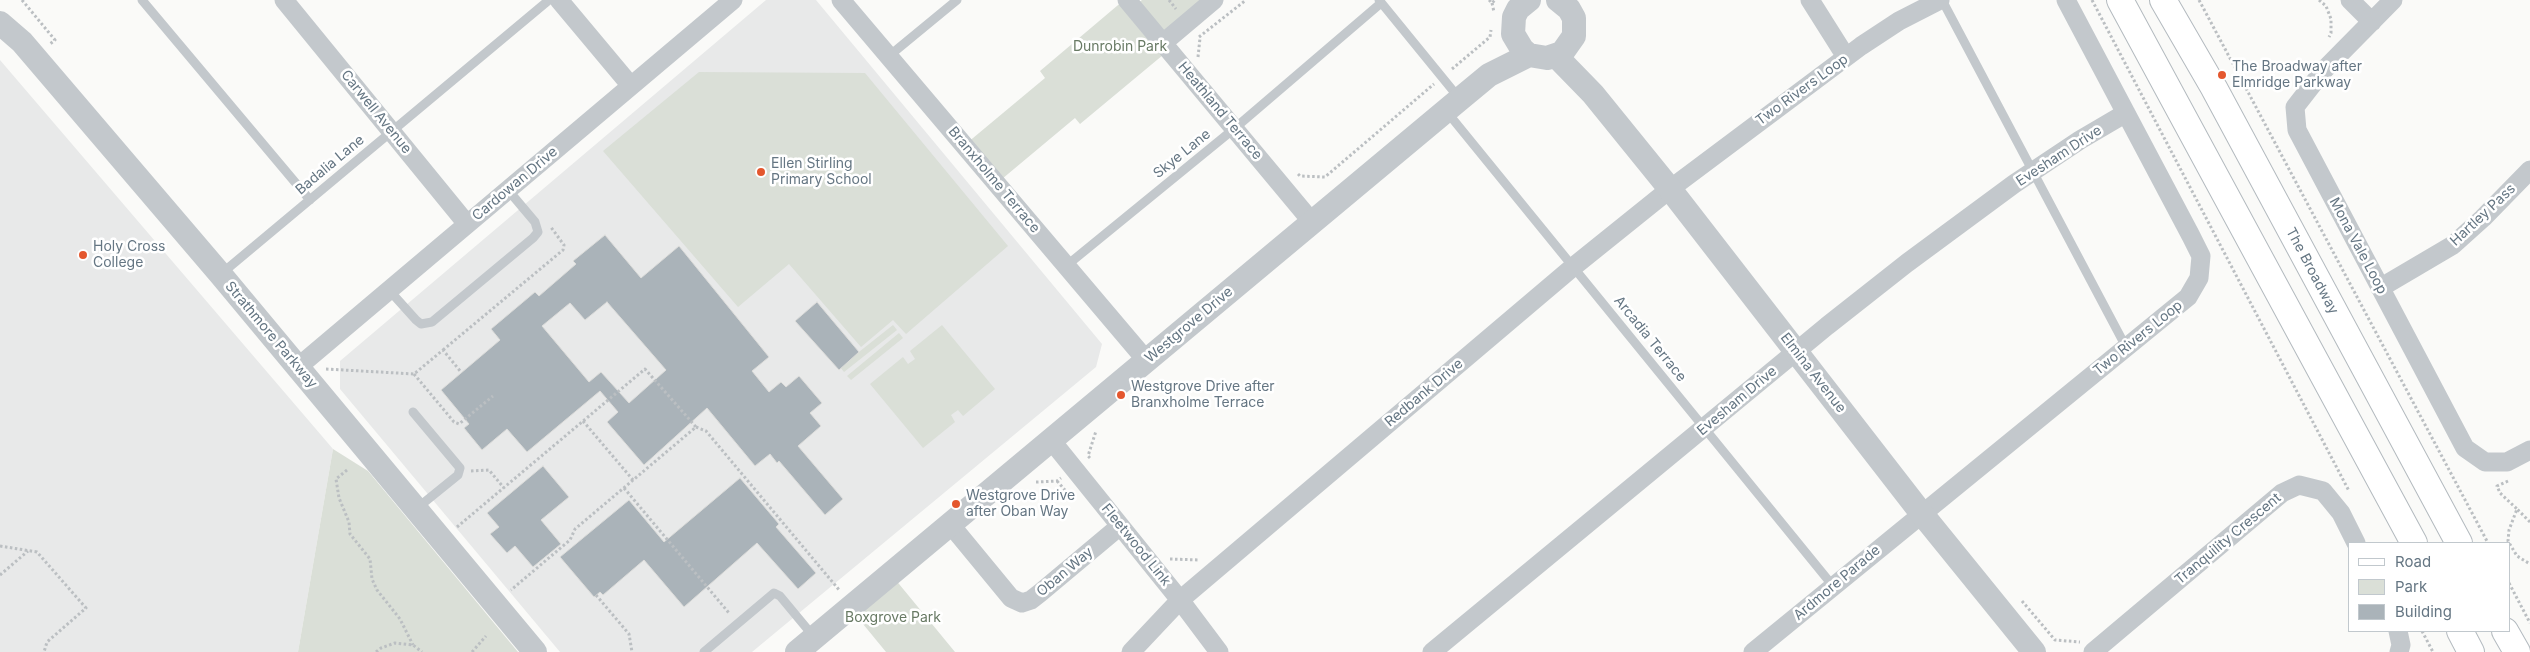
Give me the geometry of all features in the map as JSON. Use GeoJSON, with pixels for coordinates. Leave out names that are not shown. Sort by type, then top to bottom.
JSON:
{"type":"FeatureCollection","features":[{"type":"Feature","properties":{"kind":"main road"},"geometry":{"type":"LineString","coordinates":[[2120,0],[2413,542]]}},
{"type":"Feature","properties":{"kind":"main road","name":"The Broadway"},"geometry":{"type":"LineString","coordinates":[[2163,0],[2214,88],[2458,542]]}},
{"type":"Feature","properties":{"kind":"main road"},"geometry":{"type":"LineString","coordinates":[[2506,632],[2517,652]]}},
{"type":"Feature","properties":{"kind":"street","name":"Carwell Avenue"},"geometry":{"type":"LineString","coordinates":[[284,0],[467,224]]}},
{"type":"Feature","properties":{"kind":"street"},"geometry":{"type":"LineString","coordinates":[[559,0],[631,86]]}},
{"type":"Feature","properties":{"kind":"street","name":"Cardowan Drive"},"geometry":{"type":"LineString","coordinates":[[298,367],[733,0]]}},
{"type":"Feature","properties":{"kind":"street","name":"Branxholme Terrace"},"geometry":{"type":"LineString","coordinates":[[841,0],[1146,360]]}},
{"type":"Feature","properties":{"kind":"street"},"geometry":{"type":"LineString","coordinates":[[1163,43],[1214,0]]}},
{"type":"Feature","properties":{"kind":"street"},"geometry":{"type":"LineString","coordinates":[[1503,10],[1522,49],[1529,55],[1547,58],[1563,50],[1574,36],[1580,9],[1569,8],[1558,0]]}},
{"type":"Feature","properties":{"kind":"street"},"geometry":{"type":"LineString","coordinates":[[1810,0],[1846,57]]}},
{"type":"Feature","properties":{"kind":"street","name":"Two Rivers Loop"},"geometry":{"type":"LineString","coordinates":[[1670,189],[1846,57],[1899,21],[1941,0]]}},
{"type":"Feature","properties":{"kind":"street","name":"Two Rivers Loop"},"geometry":{"type":"LineString","coordinates":[[1922,514],[2188,297],[2199,278],[2201,256],[2066,0]]}},
{"type":"Feature","properties":{"kind":"street"},"geometry":{"type":"LineString","coordinates":[[2350,0],[2372,22]]}},
{"type":"Feature","properties":{"kind":"street","name":"Mona Vale Loop"},"geometry":{"type":"LineString","coordinates":[[2393,0],[2324,71],[2295,106],[2297,130],[2465,448],[2487,462]]}},
{"type":"Feature","properties":{"kind":"street","name":"Heathland Terrace"},"geometry":{"type":"LineString","coordinates":[[1134,2],[1163,43],[1312,222]]}},
{"type":"Feature","properties":{"kind":"street","name":"Westgrove Drive"},"geometry":{"type":"LineString","coordinates":[[1489,75],[1503,10]]}},
{"type":"Feature","properties":{"kind":"street","name":"Strathmore Parkway"},"geometry":{"type":"LineString","coordinates":[[0,23],[22,42],[221,274],[535,652]]}},
{"type":"Feature","properties":{"kind":"street","name":"Elmina Avenue"},"geometry":{"type":"LineString","coordinates":[[1563,50],[1593,94],[1670,189],[1922,514],[2034,652]]}},
{"type":"Feature","properties":{"kind":"street","name":"Westgrove Drive"},"geometry":{"type":"LineString","coordinates":[[806,645],[1452,104],[1489,75],[1529,55]]}},
{"type":"Feature","properties":{"kind":"street","name":"Evesham Drive"},"geometry":{"type":"LineString","coordinates":[[1432,652],[1908,263],[2032,172],[2080,140],[2126,113]]}},
{"type":"Feature","properties":{"kind":"street","name":"Hartley Pass"},"geometry":{"type":"LineString","coordinates":[[2380,288],[2453,245],[2483,218],[2530,170]]}},
{"type":"Feature","properties":{"kind":"street","name":"Redbank Drive"},"geometry":{"type":"LineString","coordinates":[[1130,652],[1180,600],[1573,267],[1670,189]]}},
{"type":"Feature","properties":{"kind":"street","name":"Fleetwood Link"},"geometry":{"type":"LineString","coordinates":[[1051,440],[1180,600],[1219,652]]}},
{"type":"Feature","properties":{"kind":"street"},"geometry":{"type":"LineString","coordinates":[[2487,462],[2507,462],[2530,450]]}},
{"type":"Feature","properties":{"kind":"street","name":"Tranquility Crescent"},"geometry":{"type":"LineString","coordinates":[[2091,645],[2282,493],[2299,485],[2324,491],[2341,513],[2356,542]]}},
{"type":"Feature","properties":{"kind":"street","name":"Ardmore Parade"},"geometry":{"type":"LineString","coordinates":[[1754,652],[1922,514]]}},
{"type":"Feature","properties":{"kind":"street","name":"Oban Way"},"geometry":{"type":"LineString","coordinates":[[950,524],[1011,598],[1022,603],[1040,593],[1120,526]]}},
{"type":"Feature","properties":{"kind":"street"},"geometry":{"type":"LineString","coordinates":[[2398,632],[2401,645],[2399,652]]}},
{"type":"Feature","properties":{"kind":"lane"},"geometry":{"type":"LineString","coordinates":[[142,0],[310,200]]}},
{"type":"Feature","properties":{"kind":"lane","name":"Badalia Lane"},"geometry":{"type":"LineString","coordinates":[[221,274],[549,0]]}},
{"type":"Feature","properties":{"kind":"lane"},"geometry":{"type":"LineString","coordinates":[[889,56],[957,0]]}},
{"type":"Feature","properties":{"kind":"lane"},"geometry":{"type":"LineString","coordinates":[[1941,0],[2126,347]]}},
{"type":"Feature","properties":{"kind":"lane","name":"Skye Lane"},"geometry":{"type":"LineString","coordinates":[[1066,266],[1235,128],[1380,1],[1442,77],[1452,104]]}},
{"type":"Feature","properties":{"kind":"lane","name":"Arcadia Terrace"},"geometry":{"type":"LineString","coordinates":[[1452,104],[1573,267],[1833,586]]}},
{"type":"Feature","properties":{"kind":"lane"},"geometry":{"type":"LineString","coordinates":[[389,290],[421,324],[432,322],[533,238],[538,232],[535,222],[508,190]]}},
{"type":"Feature","properties":{"kind":"lane"},"geometry":{"type":"LineString","coordinates":[[413,412],[460,468],[460,471],[416,509]]}},
{"type":"Feature","properties":{"kind":"lane"},"geometry":{"type":"LineString","coordinates":[[704,652],[774,593],[780,596],[806,645]]}},
{"type":"Feature","properties":{"kind":"path"},"geometry":{"type":"LineString","coordinates":[[2092,0],[2353,500]]}},
{"type":"Feature","properties":{"kind":"path"},"geometry":{"type":"LineString","coordinates":[[2198,0],[2487,542]]}},
{"type":"Feature","properties":{"kind":"path"},"geometry":{"type":"LineString","coordinates":[[2319,0],[2326,6],[2331,19],[2332,33],[2328,39]]}},
{"type":"Feature","properties":{"kind":"path"},"geometry":{"type":"LineString","coordinates":[[1293,169],[1300,176],[1324,177],[1490,37],[1503,10]]}},
{"type":"Feature","properties":{"kind":"path"},"geometry":{"type":"LineString","coordinates":[[1200,38],[1197,57],[1204,64]]}},
{"type":"Feature","properties":{"kind":"path"},"geometry":{"type":"LineString","coordinates":[[298,367],[414,374],[443,350],[461,372]]}},
{"type":"Feature","properties":{"kind":"path"},"geometry":{"type":"LineString","coordinates":[[442,540],[646,369],[696,427],[706,431],[852,605]]}},
{"type":"Feature","properties":{"kind":"path"},"geometry":{"type":"LineString","coordinates":[[414,374],[454,422],[459,424],[493,396]]}},
{"type":"Feature","properties":{"kind":"path"},"geometry":{"type":"LineString","coordinates":[[583,421],[633,480]]}},
{"type":"Feature","properties":{"kind":"path"},"geometry":{"type":"LineString","coordinates":[[1094,464],[1088,456],[1095,432],[1103,426]]}},
{"type":"Feature","properties":{"kind":"path"},"geometry":{"type":"LineString","coordinates":[[495,604],[570,540],[576,529],[696,427]]}},
{"type":"Feature","properties":{"kind":"path"},"geometry":{"type":"LineString","coordinates":[[2487,462],[2500,493],[2530,522]]}},
{"type":"Feature","properties":{"kind":"path"},"geometry":{"type":"LineString","coordinates":[[347,470],[336,479],[339,498],[348,522],[350,534],[370,560],[372,579],[377,590],[400,619],[413,645],[422,652]]}},
{"type":"Feature","properties":{"kind":"path"},"geometry":{"type":"LineString","coordinates":[[460,471],[489,470],[504,488]]}},
{"type":"Feature","properties":{"kind":"path"},"geometry":{"type":"LineString","coordinates":[[2497,486],[2514,478]]}},
{"type":"Feature","properties":{"kind":"path"},"geometry":{"type":"LineString","coordinates":[[624,488],[738,623]]}},
{"type":"Feature","properties":{"kind":"path"},"geometry":{"type":"LineString","coordinates":[[2509,542],[2509,530],[2516,509]]}},
{"type":"Feature","properties":{"kind":"path"},"geometry":{"type":"LineString","coordinates":[[2510,544],[2517,556],[2530,564]]}},
{"type":"Feature","properties":{"kind":"path"},"geometry":{"type":"LineString","coordinates":[[0,546],[37,552],[86,608],[48,642],[44,652]]}},
{"type":"Feature","properties":{"kind":"path"},"geometry":{"type":"LineString","coordinates":[[0,575],[29,550]]}},
{"type":"Feature","properties":{"kind":"path"},"geometry":{"type":"LineString","coordinates":[[1164,552],[1170,559],[1204,561],[1213,572]]}},
{"type":"Feature","properties":{"kind":"path"},"geometry":{"type":"LineString","coordinates":[[2510,585],[2530,623]]}},
{"type":"Feature","properties":{"kind":"path"},"geometry":{"type":"LineString","coordinates":[[596,594],[629,634],[632,652]]}},
{"type":"Feature","properties":{"kind":"path"},"geometry":{"type":"LineString","coordinates":[[2018,596],[2055,640],[2082,642],[2091,645]]}},
{"type":"Feature","properties":{"kind":"path"},"geometry":{"type":"LineString","coordinates":[[2423,632],[2433,652]]}},
{"type":"Feature","properties":{"kind":"path"},"geometry":{"type":"LineString","coordinates":[[472,652],[486,636]]}},
{"type":"Feature","properties":{"kind":"path"},"geometry":{"type":"LineString","coordinates":[[376,652],[395,643],[413,645]]}},
{"type":"Feature","properties":{"kind":"shaded area","name":"Ellen Stirling Primary School"},"geometry":{"type":"Polygon","coordinates":[[[766,0],[816,0],[1102,344],[1096,367],[752,652],[560,652],[340,389],[340,361],[766,0]]]}},
{"type":"Feature","properties":{"kind":"shaded area","name":"Holy Cross College"},"geometry":{"type":"Polygon","coordinates":[[[0,60],[333,449],[298,652],[0,652],[0,60]]]}},
{"type":"Feature","properties":{"kind":"green space","name":"Dunrobin Park"},"geometry":{"type":"Polygon","coordinates":[[[1124,0],[1133,7],[1142,0],[1214,0],[1169,50],[1080,124],[1075,118],[996,184],[961,148],[1045,78],[1040,71],[1124,0]]]}},
{"type":"Feature","properties":{"kind":"green space"},"geometry":{"type":"Polygon","coordinates":[[[699,72],[865,73],[1008,246],[906,334],[893,320],[861,347],[789,264],[738,307],[603,151],[699,72]]]}},
{"type":"Feature","properties":{"kind":"green space"},"geometry":{"type":"Polygon","coordinates":[[[893,325],[897,330],[844,372],[840,367],[893,325]]]}},
{"type":"Feature","properties":{"kind":"green space"},"geometry":{"type":"Polygon","coordinates":[[[942,325],[995,389],[963,416],[958,410],[951,415],[955,422],[923,448],[870,384],[903,357],[908,364],[915,359],[910,351],[942,325]]]}},
{"type":"Feature","properties":{"kind":"green space"},"geometry":{"type":"Polygon","coordinates":[[[899,333],[903,338],[851,380],[847,376],[899,333]]]}},
{"type":"Feature","properties":{"kind":"green space"},"geometry":{"type":"Polygon","coordinates":[[[333,449],[368,471],[518,652],[298,652],[333,449]]]}},
{"type":"Feature","properties":{"kind":"green space","name":"Boxgrove Park"},"geometry":{"type":"Polygon","coordinates":[[[890,573],[955,652],[886,652],[849,607],[890,573]]]}},
{"type":"Feature","properties":{"kind":"building"},"geometry":{"type":"Polygon","coordinates":[[[605,235],[641,278],[679,246],[769,357],[752,371],[769,392],[781,382],[786,387],[799,376],[822,403],[810,413],[821,426],[798,446],[843,499],[825,515],[779,461],[777,463],[770,454],[755,466],[707,408],[644,465],[607,422],[618,412],[600,391],[527,452],[507,429],[482,450],[464,428],[469,424],[441,390],[500,340],[491,329],[535,292],[539,296],[576,264],[573,261],[605,235]],[[607,302],[585,320],[570,303],[542,326],[589,382],[601,372],[629,403],[666,370],[607,302]]]}},
{"type":"Feature","properties":{"kind":"building"},"geometry":{"type":"Polygon","coordinates":[[[817,302],[859,352],[839,370],[795,321],[817,302]]]}},
{"type":"Feature","properties":{"kind":"building"},"geometry":{"type":"Polygon","coordinates":[[[543,466],[569,497],[541,520],[561,544],[533,567],[515,546],[507,553],[490,534],[499,527],[487,513],[543,466]]]}},
{"type":"Feature","properties":{"kind":"building"},"geometry":{"type":"Polygon","coordinates":[[[740,478],[779,524],[776,527],[816,573],[798,589],[757,543],[684,607],[644,560],[603,595],[600,592],[594,597],[560,557],[629,500],[664,542],[740,478]]]}},
{"type":"Feature","properties":{"kind":"place","name":"The Broadway after Elmridge Parkway"},"geometry":{"type":"Point","coordinates":[2222,75]}},
{"type":"Feature","properties":{"kind":"place","name":"Ellen Stirling Primary School"},"geometry":{"type":"Point","coordinates":[761,172]}},
{"type":"Feature","properties":{"kind":"place","name":"Holy Cross College"},"geometry":{"type":"Point","coordinates":[83,255]}},
{"type":"Feature","properties":{"kind":"place","name":"Westgrove Drive after Branxholme Terrace"},"geometry":{"type":"Point","coordinates":[1121,395]}},
{"type":"Feature","properties":{"kind":"place","name":"Westgrove Drive after Oban Way"},"geometry":{"type":"Point","coordinates":[956,504]}}]}
